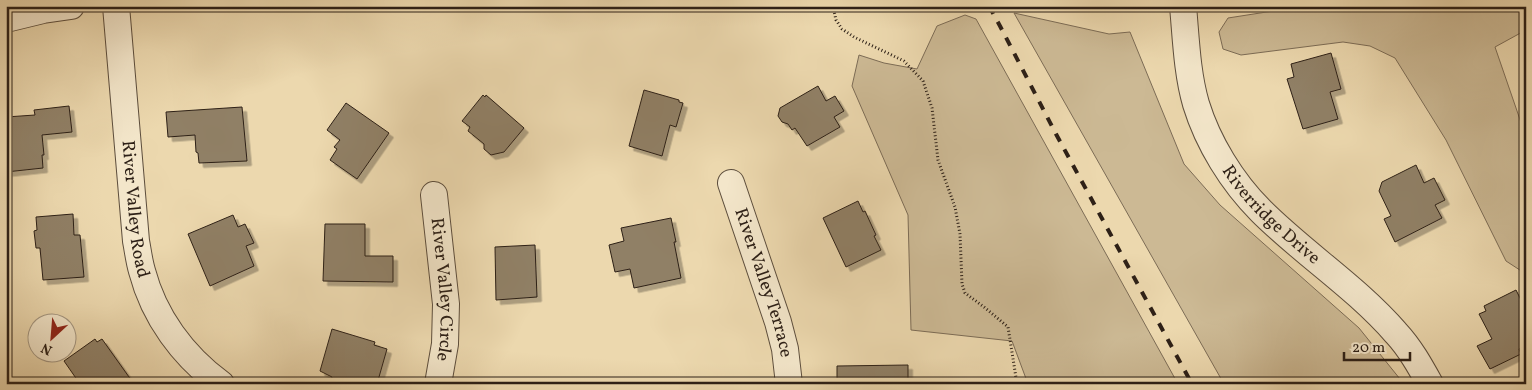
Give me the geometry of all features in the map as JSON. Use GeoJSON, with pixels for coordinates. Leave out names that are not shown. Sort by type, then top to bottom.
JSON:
{"type":"FeatureCollection","features":[{"type":"Feature","properties":{"kind":"street"},"geometry":{"type":"LineString","coordinates":[[6,19],[43,10],[71,6]]}},
{"type":"Feature","properties":{"kind":"street","name":"River Valley Road"},"geometry":{"type":"LineString","coordinates":[[116,6],[136,240],[142,271],[158,314],[171,335],[190,357],[221,384]]}},
{"type":"Feature","properties":{"kind":"street","name":"Riverridge Drive"},"geometry":{"type":"LineString","coordinates":[[1183,6],[1190,81],[1196,105],[1206,131],[1229,172],[1243,191],[1262,211],[1374,309],[1398,334],[1419,364],[1430,384]]}},
{"type":"Feature","properties":{"kind":"street","name":"River Valley Terrace"},"geometry":{"type":"LineString","coordinates":[[731,184],[778,322],[785,348],[789,384]]}},
{"type":"Feature","properties":{"kind":"street","name":"River Valley Circle"},"geometry":{"type":"LineString","coordinates":[[434,195],[446,304],[445,344],[438,384]]}},
{"type":"Feature","properties":{"kind":"path"},"geometry":{"type":"LineString","coordinates":[[833,6],[836,20],[842,29],[854,38],[904,61],[923,81],[932,108],[938,160],[955,207],[960,234],[962,284],[965,293],[1008,327],[1017,384]]}},
{"type":"Feature","properties":{"kind":"shaded area"},"geometry":{"type":"Polygon","coordinates":[[[1305,6],[1526,6],[1526,30],[1495,47],[1526,137],[1526,274],[1506,261],[1446,140],[1395,58],[1370,46],[1343,42],[1241,55],[1223,49],[1219,32],[1228,18],[1305,6]]]}},
{"type":"Feature","properties":{"kind":"shaded area"},"geometry":{"type":"Polygon","coordinates":[[[1014,13],[1109,34],[1130,32],[1184,164],[1220,205],[1359,328],[1404,384],[1224,384],[1014,13]]]}},
{"type":"Feature","properties":{"kind":"shaded area"},"geometry":{"type":"Polygon","coordinates":[[[965,15],[976,19],[1178,384],[1028,384],[1012,341],[911,330],[908,215],[852,86],[859,55],[884,63],[917,69],[937,26],[965,15]]]}},
{"type":"Feature","properties":{"kind":"building"},"geometry":{"type":"Polygon","coordinates":[[[1331,53],[1341,89],[1330,92],[1338,119],[1303,129],[1287,79],[1294,77],[1291,64],[1331,53]]]}},
{"type":"Feature","properties":{"kind":"building"},"geometry":{"type":"Polygon","coordinates":[[[818,86],[826,101],[835,96],[844,111],[834,117],[840,127],[807,146],[795,128],[792,130],[778,116],[780,108],[818,86]]]}},
{"type":"Feature","properties":{"kind":"building"},"geometry":{"type":"Polygon","coordinates":[[[644,90],[679,100],[679,102],[683,103],[676,127],[670,125],[662,156],[629,146],[644,90]]]}},
{"type":"Feature","properties":{"kind":"building"},"geometry":{"type":"Polygon","coordinates":[[[483,95],[485,97],[486,95],[524,128],[504,152],[491,155],[484,149],[484,144],[468,131],[470,127],[462,121],[483,95]]]}},
{"type":"Feature","properties":{"kind":"building"},"geometry":{"type":"Polygon","coordinates":[[[346,103],[389,133],[357,179],[330,160],[337,149],[334,147],[340,140],[327,130],[346,103]]]}},
{"type":"Feature","properties":{"kind":"building"},"geometry":{"type":"Polygon","coordinates":[[[69,106],[72,132],[42,135],[43,168],[6,172],[6,117],[35,115],[34,110],[69,106]]]}},
{"type":"Feature","properties":{"kind":"building"},"geometry":{"type":"Polygon","coordinates":[[[242,107],[247,161],[199,163],[195,135],[168,137],[166,112],[242,107]]]}},
{"type":"Feature","properties":{"kind":"building"},"geometry":{"type":"Polygon","coordinates":[[[1416,165],[1424,183],[1434,178],[1445,200],[1435,205],[1442,218],[1395,242],[1384,219],[1391,216],[1379,191],[1382,182],[1416,165]]]}},
{"type":"Feature","properties":{"kind":"building"},"geometry":{"type":"Polygon","coordinates":[[[858,201],[863,212],[865,211],[881,250],[846,267],[823,218],[858,201]]]}},
{"type":"Feature","properties":{"kind":"building"},"geometry":{"type":"Polygon","coordinates":[[[73,214],[74,235],[80,235],[84,277],[43,280],[40,248],[36,248],[34,231],[37,230],[36,217],[73,214]]]}},
{"type":"Feature","properties":{"kind":"building"},"geometry":{"type":"Polygon","coordinates":[[[233,215],[238,227],[245,224],[254,243],[246,246],[254,266],[210,286],[188,234],[233,215]]]}},
{"type":"Feature","properties":{"kind":"building"},"geometry":{"type":"Polygon","coordinates":[[[671,218],[681,278],[634,288],[630,269],[615,272],[609,245],[624,241],[621,228],[671,218]]]}},
{"type":"Feature","properties":{"kind":"building"},"geometry":{"type":"Polygon","coordinates":[[[325,224],[365,224],[365,256],[393,256],[393,282],[323,281],[325,224]]]}},
{"type":"Feature","properties":{"kind":"building"},"geometry":{"type":"Polygon","coordinates":[[[535,245],[537,297],[496,300],[495,247],[535,245]]]}},
{"type":"Feature","properties":{"kind":"building"},"geometry":{"type":"Polygon","coordinates":[[[1516,290],[1526,310],[1526,346],[1519,349],[1521,354],[1490,369],[1477,346],[1492,339],[1479,314],[1486,311],[1484,306],[1516,290]]]}},
{"type":"Feature","properties":{"kind":"building"},"geometry":{"type":"Polygon","coordinates":[[[332,329],[375,342],[374,345],[387,349],[377,384],[330,384],[332,377],[320,371],[332,329]]]}},
{"type":"Feature","properties":{"kind":"building"},"geometry":{"type":"Polygon","coordinates":[[[95,339],[97,342],[102,339],[134,384],[80,384],[65,362],[78,362],[78,351],[95,339]]]}},
{"type":"Feature","properties":{"kind":"building"},"geometry":{"type":"Polygon","coordinates":[[[908,365],[908,384],[837,384],[837,366],[908,365]]]}},
{"type":"Feature","properties":{"kind":"railway"},"geometry":{"type":"LineString","coordinates":[[989,6],[1056,134],[1192,384]]}}]}
